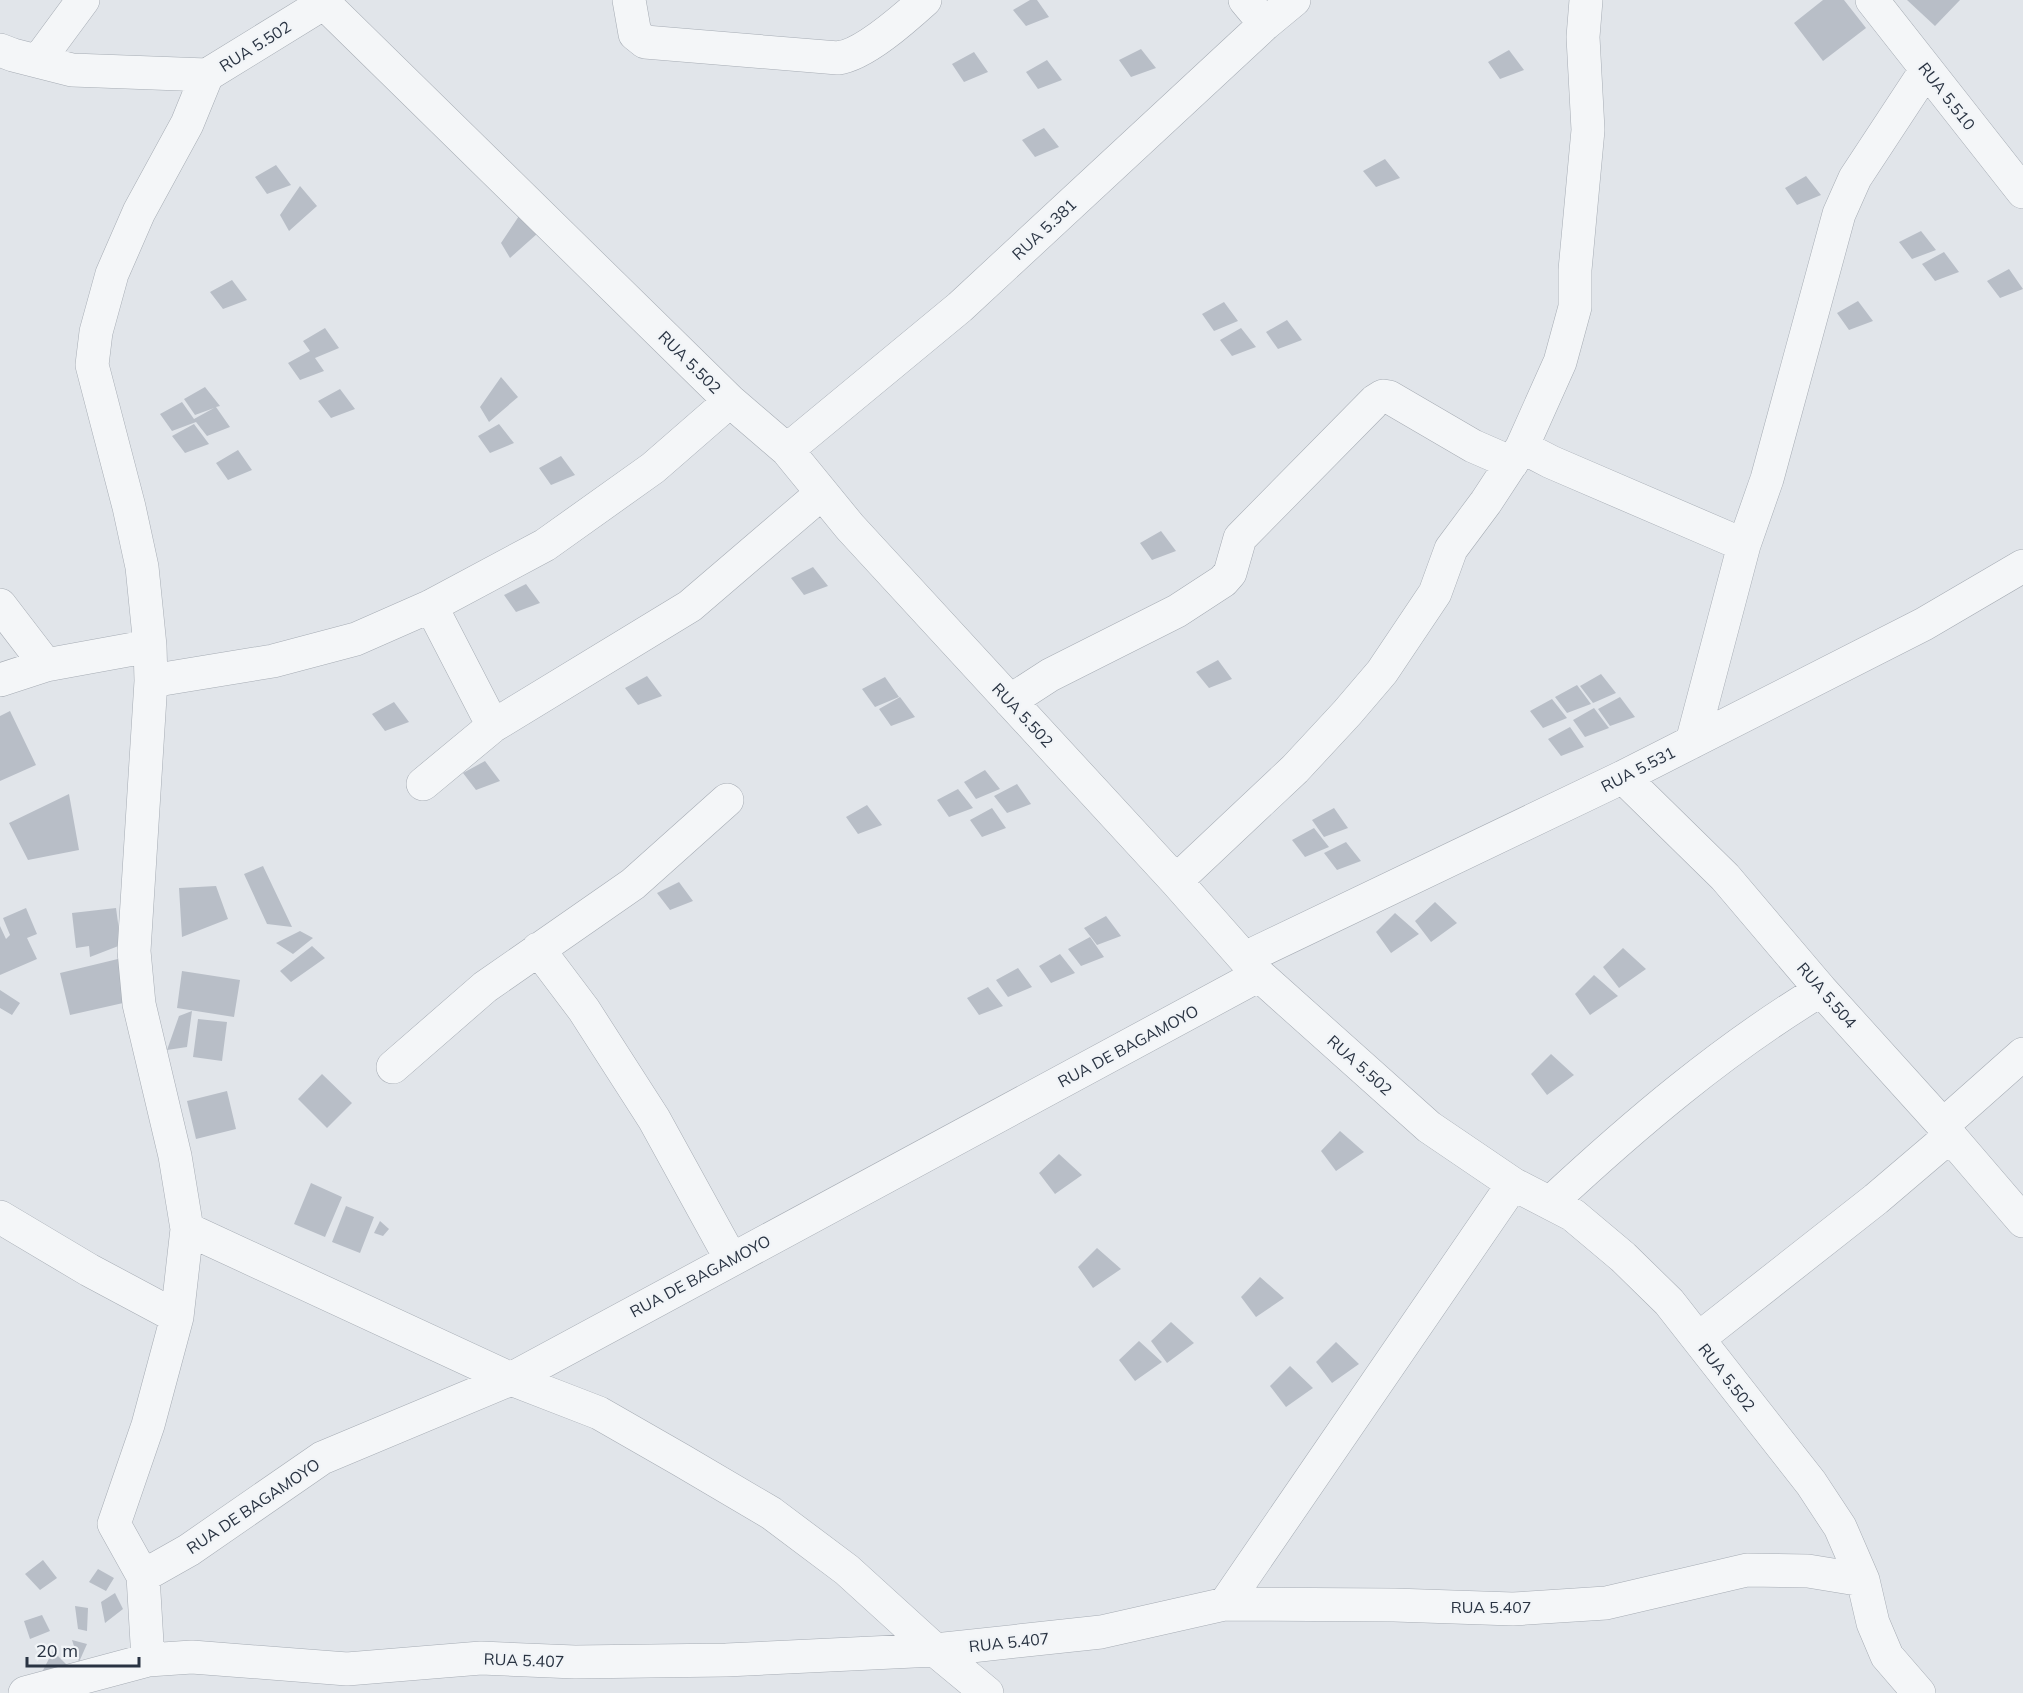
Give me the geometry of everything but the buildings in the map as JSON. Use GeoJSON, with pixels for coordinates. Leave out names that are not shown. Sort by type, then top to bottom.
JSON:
{"type":"FeatureCollection","features":[{"type":"Feature","properties":{"kind":"street"},"geometry":{"type":"LineString","coordinates":[[13,58],[83,0]]}},
{"type":"Feature","properties":{"kind":"street"},"geometry":{"type":"LineString","coordinates":[[629,0],[635,34],[645,42],[838,58],[849,57],[862,50],[925,0]]}},
{"type":"Feature","properties":{"kind":"street","name":"RUA 5.381"},"geometry":{"type":"LineString","coordinates":[[787,450],[960,307],[1255,12],[1294,0]]}},
{"type":"Feature","properties":{"kind":"street"},"geometry":{"type":"LineString","coordinates":[[1176,881],[1295,769],[1382,672],[1435,593],[1451,549],[1517,455],[1560,362],[1575,307],[1575,270],[1588,130],[1583,38],[1586,0]]}},
{"type":"Feature","properties":{"kind":"street","name":"RUA 5.510"},"geometry":{"type":"LineString","coordinates":[[1872,0],[2023,192]]}},
{"type":"Feature","properties":{"kind":"street","name":"RUA 5.502"},"geometry":{"type":"LineString","coordinates":[[13,58],[72,70],[207,75],[324,1],[730,401],[787,450],[850,527],[1176,881],[1252,967],[1429,1127],[1513,1184],[1573,1215],[1623,1257],[1669,1302],[1811,1483],[1840,1527],[1863,1580],[1873,1623],[1887,1656],[1919,1693]]}},
{"type":"Feature","properties":{"kind":"street"},"geometry":{"type":"LineString","coordinates":[[1692,742],[1744,545],[1767,479],[1839,214],[1855,178],[1926,70]]}},
{"type":"Feature","properties":{"kind":"street"},"geometry":{"type":"LineString","coordinates":[[25,1693],[72,1687],[148,1660],[143,1576],[114,1524],[148,1425],[177,1317],[187,1229],[176,1156],[139,1004],[134,951],[151,681],[142,567],[92,365],[96,332],[112,273],[139,212],[187,124],[207,75]]}},
{"type":"Feature","properties":{"kind":"street"},"geometry":{"type":"LineString","coordinates":[[1010,701],[1050,675],[1177,611],[1222,581],[1230,573],[1240,538],[1375,401],[1383,396],[1389,397],[1473,446],[1551,462],[1744,545]]}},
{"type":"Feature","properties":{"kind":"street"},"geometry":{"type":"LineString","coordinates":[[151,681],[273,661],[356,639],[431,606],[545,545],[653,468],[730,401]]}},
{"type":"Feature","properties":{"kind":"street"},"geometry":{"type":"LineString","coordinates":[[423,784],[493,726],[690,606],[822,493]]}},
{"type":"Feature","properties":{"kind":"street","name":"RUA 5.531"},"geometry":{"type":"LineString","coordinates":[[1252,967],[1924,624],[2023,566]]}},
{"type":"Feature","properties":{"kind":"street"},"geometry":{"type":"LineString","coordinates":[[0,605],[46,665]]}},
{"type":"Feature","properties":{"kind":"street"},"geometry":{"type":"LineString","coordinates":[[431,606],[493,726]]}},
{"type":"Feature","properties":{"kind":"street"},"geometry":{"type":"LineString","coordinates":[[0,680],[46,665],[150,646]]}},
{"type":"Feature","properties":{"kind":"street","name":"RUA 5.504"},"geometry":{"type":"LineString","coordinates":[[1623,777],[1725,877],[2023,1221]]}},
{"type":"Feature","properties":{"kind":"street"},"geometry":{"type":"LineString","coordinates":[[393,1067],[485,987],[633,884],[727,800]]}},
{"type":"Feature","properties":{"kind":"street"},"geometry":{"type":"LineString","coordinates":[[538,949],[584,1010],[654,1119],[731,1259]]}},
{"type":"Feature","properties":{"kind":"street","name":"RUA DE BAGAMOYO"},"geometry":{"type":"LineString","coordinates":[[143,1576],[189,1550],[322,1458],[511,1379],[731,1259],[1252,967]]}},
{"type":"Feature","properties":{"kind":"street"},"geometry":{"type":"LineString","coordinates":[[1550,1203],[1701,1072],[1771,1020],[1821,990]]}},
{"type":"Feature","properties":{"kind":"street"},"geometry":{"type":"LineString","coordinates":[[1698,1340],[1876,1199],[2023,1054]]}},
{"type":"Feature","properties":{"kind":"street"},"geometry":{"type":"LineString","coordinates":[[1225,1604],[1513,1184]]}},
{"type":"Feature","properties":{"kind":"street"},"geometry":{"type":"LineString","coordinates":[[5,1229],[177,1317]]}},
{"type":"Feature","properties":{"kind":"street"},"geometry":{"type":"LineString","coordinates":[[187,1229],[511,1379],[599,1413],[771,1513],[847,1570],[935,1650],[987,1693]]}},
{"type":"Feature","properties":{"kind":"street","name":"RUA 5.407"},"geometry":{"type":"LineString","coordinates":[[148,1660],[192,1657],[347,1669],[481,1658],[575,1662],[726,1660],[935,1650],[1101,1632],[1225,1604],[1394,1605],[1513,1609],[1606,1603],[1747,1570],[1808,1571],[1863,1580]]}},
{"type":"Feature","properties":{"kind":"street"},"geometry":{"type":"LineString","coordinates":[[347,1669],[375,1693]]}}]}
